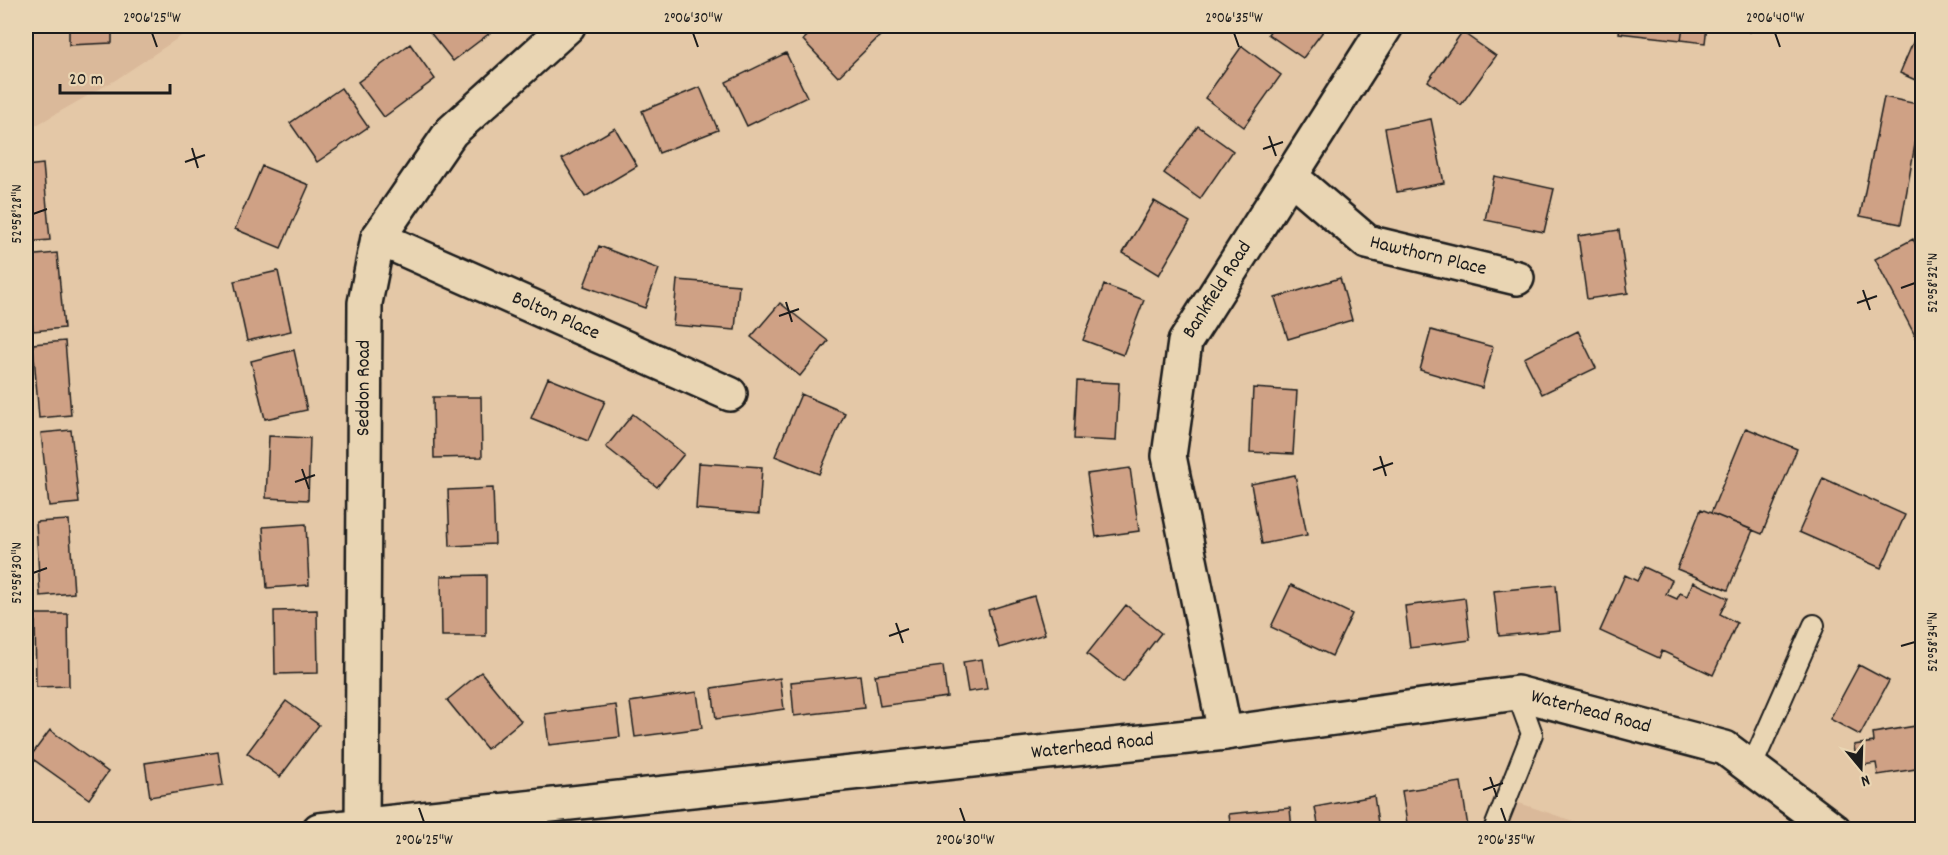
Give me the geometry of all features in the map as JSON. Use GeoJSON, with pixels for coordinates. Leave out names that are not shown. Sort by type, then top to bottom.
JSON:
{"type":"FeatureCollection","features":[{"type":"Feature","properties":{"kind":"street","name":"Seddon Road"},"geometry":{"type":"LineString","coordinates":[[362,827],[365,303],[378,238],[451,132],[568,26]]}},
{"type":"Feature","properties":{"kind":"street","name":"Bankfield Road"},"geometry":{"type":"LineString","coordinates":[[1225,733],[1169,456],[1185,342],[1386,26]]}},
{"type":"Feature","properties":{"kind":"street","name":"Hawthorn Place"},"geometry":{"type":"LineString","coordinates":[[1290,176],[1367,242],[1517,278]]}},
{"type":"Feature","properties":{"kind":"street","name":"Bolton Place"},"geometry":{"type":"LineString","coordinates":[[378,238],[730,394]]}},
{"type":"Feature","properties":{"kind":"street","name":"Waterhead Road"},"geometry":{"type":"LineString","coordinates":[[319,830],[1225,733],[1517,693],[1725,748],[1834,830]]}},
{"type":"Feature","properties":{"kind":"lane"},"geometry":{"type":"LineString","coordinates":[[1751,768],[1814,625]]}},
{"type":"Feature","properties":{"kind":"lane"},"geometry":{"type":"LineString","coordinates":[[1494,830],[1532,734],[1517,693]]}},
{"type":"Feature","properties":{"kind":"shaded area"},"geometry":{"type":"Polygon","coordinates":[[[26,26],[196,26],[117,79],[26,131],[26,26]]]}},
{"type":"Feature","properties":{"kind":"shaded area"},"geometry":{"type":"Polygon","coordinates":[[[1516,802],[1597,829],[1506,829],[1516,802]]]}},
{"type":"Feature","properties":{"kind":"building"},"geometry":{"type":"Polygon","coordinates":[[[69,26],[112,26],[112,43],[69,45],[69,26]]]}},
{"type":"Feature","properties":{"kind":"building"},"geometry":{"type":"Polygon","coordinates":[[[425,26],[499,26],[453,61],[425,26]]]}},
{"type":"Feature","properties":{"kind":"building"},"geometry":{"type":"Polygon","coordinates":[[[818,26],[879,26],[885,31],[838,77],[803,40],[818,26]]]}},
{"type":"Feature","properties":{"kind":"building"},"geometry":{"type":"Polygon","coordinates":[[[1274,26],[1327,26],[1303,58],[1268,34],[1274,26]]]}},
{"type":"Feature","properties":{"kind":"building"},"geometry":{"type":"Polygon","coordinates":[[[1620,26],[1683,26],[1681,40],[1619,33],[1620,26]]]}},
{"type":"Feature","properties":{"kind":"building"},"geometry":{"type":"Polygon","coordinates":[[[1683,26],[1707,26],[1705,43],[1681,40],[1683,26]]]}},
{"type":"Feature","properties":{"kind":"building"},"geometry":{"type":"Polygon","coordinates":[[[1744,26],[1758,26],[1750,32],[1744,26]]]}},
{"type":"Feature","properties":{"kind":"building"},"geometry":{"type":"Polygon","coordinates":[[[1920,26],[1922,26],[1922,83],[1900,73],[1920,26]]]}},
{"type":"Feature","properties":{"kind":"building"},"geometry":{"type":"Polygon","coordinates":[[[1462,32],[1496,56],[1461,105],[1428,81],[1462,32]]]}},
{"type":"Feature","properties":{"kind":"building"},"geometry":{"type":"Polygon","coordinates":[[[410,44],[435,79],[384,117],[358,82],[410,44]]]}},
{"type":"Feature","properties":{"kind":"building"},"geometry":{"type":"Polygon","coordinates":[[[1242,46],[1281,75],[1244,127],[1205,98],[1242,46]]]}},
{"type":"Feature","properties":{"kind":"building"},"geometry":{"type":"Polygon","coordinates":[[[786,53],[807,97],[747,126],[726,82],[786,53]]]}},
{"type":"Feature","properties":{"kind":"building"},"geometry":{"type":"Polygon","coordinates":[[[700,87],[718,130],[659,153],[642,111],[700,87]]]}},
{"type":"Feature","properties":{"kind":"building"},"geometry":{"type":"Polygon","coordinates":[[[341,88],[368,127],[317,162],[290,123],[341,88]]]}},
{"type":"Feature","properties":{"kind":"building"},"geometry":{"type":"Polygon","coordinates":[[[1884,97],[1922,105],[1901,224],[1860,216],[1884,97]]]}},
{"type":"Feature","properties":{"kind":"building"},"geometry":{"type":"Polygon","coordinates":[[[1431,119],[1444,183],[1397,192],[1385,128],[1431,119]]]}},
{"type":"Feature","properties":{"kind":"building"},"geometry":{"type":"Polygon","coordinates":[[[1198,126],[1233,151],[1200,199],[1164,173],[1198,126]]]}},
{"type":"Feature","properties":{"kind":"building"},"geometry":{"type":"Polygon","coordinates":[[[615,128],[637,166],[585,197],[562,159],[615,128]]]}},
{"type":"Feature","properties":{"kind":"building"},"geometry":{"type":"Polygon","coordinates":[[[43,164],[50,240],[26,242],[26,166],[43,164]]]}},
{"type":"Feature","properties":{"kind":"building"},"geometry":{"type":"Polygon","coordinates":[[[262,166],[309,185],[281,248],[235,229],[262,166]]]}},
{"type":"Feature","properties":{"kind":"building"},"geometry":{"type":"Polygon","coordinates":[[[1494,176],[1554,189],[1544,232],[1485,220],[1494,176]]]}},
{"type":"Feature","properties":{"kind":"building"},"geometry":{"type":"Polygon","coordinates":[[[1154,201],[1190,222],[1159,275],[1123,253],[1154,201]]]}},
{"type":"Feature","properties":{"kind":"building"},"geometry":{"type":"Polygon","coordinates":[[[1619,230],[1628,293],[1587,299],[1578,236],[1619,230]]]}},
{"type":"Feature","properties":{"kind":"building"},"geometry":{"type":"Polygon","coordinates":[[[1913,239],[1922,257],[1922,349],[1875,259],[1913,239]]]}},
{"type":"Feature","properties":{"kind":"building"},"geometry":{"type":"Polygon","coordinates":[[[599,246],[659,269],[645,308],[584,286],[599,246]]]}},
{"type":"Feature","properties":{"kind":"building"},"geometry":{"type":"Polygon","coordinates":[[[57,253],[64,328],[33,331],[26,256],[57,253]]]}},
{"type":"Feature","properties":{"kind":"building"},"geometry":{"type":"Polygon","coordinates":[[[278,271],[291,331],[247,341],[234,281],[278,271]]]}},
{"type":"Feature","properties":{"kind":"building"},"geometry":{"type":"Polygon","coordinates":[[[1340,278],[1352,320],[1288,339],[1275,298],[1340,278]]]}},
{"type":"Feature","properties":{"kind":"building"},"geometry":{"type":"Polygon","coordinates":[[[677,280],[739,285],[735,330],[673,325],[677,280]]]}},
{"type":"Feature","properties":{"kind":"building"},"geometry":{"type":"Polygon","coordinates":[[[1104,285],[1144,300],[1123,355],[1083,340],[1104,285]]]}},
{"type":"Feature","properties":{"kind":"building"},"geometry":{"type":"Polygon","coordinates":[[[780,303],[828,341],[800,376],[751,337],[780,303]]]}},
{"type":"Feature","properties":{"kind":"building"},"geometry":{"type":"Polygon","coordinates":[[[1431,330],[1493,347],[1482,388],[1420,370],[1431,330]]]}},
{"type":"Feature","properties":{"kind":"building"},"geometry":{"type":"Polygon","coordinates":[[[1578,331],[1596,368],[1542,394],[1524,358],[1578,331]]]}},
{"type":"Feature","properties":{"kind":"building"},"geometry":{"type":"Polygon","coordinates":[[[65,341],[71,415],[39,418],[33,344],[65,341]]]}},
{"type":"Feature","properties":{"kind":"building"},"geometry":{"type":"Polygon","coordinates":[[[294,350],[307,410],[265,419],[251,361],[294,350]]]}},
{"type":"Feature","properties":{"kind":"building"},"geometry":{"type":"Polygon","coordinates":[[[548,378],[605,401],[588,441],[531,418],[548,378]]]}},
{"type":"Feature","properties":{"kind":"building"},"geometry":{"type":"Polygon","coordinates":[[[1077,381],[1119,383],[1116,441],[1074,439],[1077,381]]]}},
{"type":"Feature","properties":{"kind":"building"},"geometry":{"type":"Polygon","coordinates":[[[1253,388],[1297,391],[1293,454],[1250,452],[1253,388]]]}},
{"type":"Feature","properties":{"kind":"building"},"geometry":{"type":"Polygon","coordinates":[[[801,394],[845,413],[819,474],[775,456],[801,394]]]}},
{"type":"Feature","properties":{"kind":"building"},"geometry":{"type":"Polygon","coordinates":[[[433,397],[481,397],[482,457],[434,458],[433,397]]]}},
{"type":"Feature","properties":{"kind":"building"},"geometry":{"type":"Polygon","coordinates":[[[633,414],[684,454],[657,487],[606,447],[633,414]]]}},
{"type":"Feature","properties":{"kind":"building"},"geometry":{"type":"Polygon","coordinates":[[[1746,428],[1797,449],[1762,534],[1711,513],[1746,428]]]}},
{"type":"Feature","properties":{"kind":"building"},"geometry":{"type":"Polygon","coordinates":[[[71,430],[79,503],[49,506],[41,433],[71,430]]]}},
{"type":"Feature","properties":{"kind":"building"},"geometry":{"type":"Polygon","coordinates":[[[269,436],[310,438],[308,500],[266,498],[269,436]]]}},
{"type":"Feature","properties":{"kind":"building"},"geometry":{"type":"Polygon","coordinates":[[[699,463],[762,467],[759,514],[696,509],[699,463]]]}},
{"type":"Feature","properties":{"kind":"building"},"geometry":{"type":"Polygon","coordinates":[[[1130,468],[1139,531],[1096,537],[1087,474],[1130,468]]]}},
{"type":"Feature","properties":{"kind":"building"},"geometry":{"type":"Polygon","coordinates":[[[1295,475],[1307,535],[1262,544],[1251,484],[1295,475]]]}},
{"type":"Feature","properties":{"kind":"building"},"geometry":{"type":"Polygon","coordinates":[[[1823,478],[1905,515],[1881,568],[1799,532],[1823,478]]]}},
{"type":"Feature","properties":{"kind":"building"},"geometry":{"type":"Polygon","coordinates":[[[493,488],[495,544],[450,546],[448,490],[493,488]]]}},
{"type":"Feature","properties":{"kind":"building"},"geometry":{"type":"Polygon","coordinates":[[[1701,509],[1753,530],[1728,590],[1677,569],[1701,509]]]}},
{"type":"Feature","properties":{"kind":"building"},"geometry":{"type":"Polygon","coordinates":[[[69,520],[74,593],[40,596],[36,522],[69,520]]]}},
{"type":"Feature","properties":{"kind":"building"},"geometry":{"type":"Polygon","coordinates":[[[306,524],[309,585],[267,588],[263,527],[306,524]]]}},
{"type":"Feature","properties":{"kind":"building"},"geometry":{"type":"Polygon","coordinates":[[[1644,567],[1672,580],[1666,594],[1677,599],[1680,593],[1687,596],[1693,582],[1728,598],[1720,614],[1737,623],[1713,675],[1662,651],[1659,658],[1600,631],[1625,575],[1637,581],[1644,567]]]}},
{"type":"Feature","properties":{"kind":"building"},"geometry":{"type":"Polygon","coordinates":[[[486,575],[486,636],[442,636],[441,576],[486,575]]]}},
{"type":"Feature","properties":{"kind":"building"},"geometry":{"type":"Polygon","coordinates":[[[1291,585],[1352,614],[1332,656],[1271,627],[1291,585]]]}},
{"type":"Feature","properties":{"kind":"building"},"geometry":{"type":"Polygon","coordinates":[[[1556,585],[1560,630],[1499,636],[1494,591],[1556,585]]]}},
{"type":"Feature","properties":{"kind":"building"},"geometry":{"type":"Polygon","coordinates":[[[1034,596],[1045,634],[999,648],[988,610],[1034,596]]]}},
{"type":"Feature","properties":{"kind":"building"},"geometry":{"type":"Polygon","coordinates":[[[1465,598],[1470,640],[1410,648],[1405,606],[1465,598]]]}},
{"type":"Feature","properties":{"kind":"building"},"geometry":{"type":"Polygon","coordinates":[[[1126,605],[1161,633],[1123,682],[1087,654],[1126,605]]]}},
{"type":"Feature","properties":{"kind":"building"},"geometry":{"type":"Polygon","coordinates":[[[317,610],[318,673],[275,674],[274,611],[317,610]]]}},
{"type":"Feature","properties":{"kind":"building"},"geometry":{"type":"Polygon","coordinates":[[[35,614],[68,614],[69,686],[36,687],[35,614]]]}},
{"type":"Feature","properties":{"kind":"building"},"geometry":{"type":"Polygon","coordinates":[[[982,659],[987,689],[968,692],[963,662],[982,659]]]}},
{"type":"Feature","properties":{"kind":"building"},"geometry":{"type":"Polygon","coordinates":[[[1859,665],[1889,681],[1860,735],[1830,719],[1859,665]]]}},
{"type":"Feature","properties":{"kind":"building"},"geometry":{"type":"Polygon","coordinates":[[[943,666],[947,697],[880,706],[875,675],[943,666]]]}},
{"type":"Feature","properties":{"kind":"building"},"geometry":{"type":"Polygon","coordinates":[[[481,672],[521,721],[487,749],[447,700],[481,672]]]}},
{"type":"Feature","properties":{"kind":"building"},"geometry":{"type":"Polygon","coordinates":[[[860,675],[864,708],[794,716],[791,682],[860,675]]]}},
{"type":"Feature","properties":{"kind":"building"},"geometry":{"type":"Polygon","coordinates":[[[780,678],[784,709],[716,719],[712,688],[780,678]]]}},
{"type":"Feature","properties":{"kind":"building"},"geometry":{"type":"Polygon","coordinates":[[[697,692],[702,728],[635,737],[630,702],[697,692]]]}},
{"type":"Feature","properties":{"kind":"building"},"geometry":{"type":"Polygon","coordinates":[[[286,701],[319,725],[280,777],[247,753],[286,701]]]}},
{"type":"Feature","properties":{"kind":"building"},"geometry":{"type":"Polygon","coordinates":[[[616,705],[620,737],[549,745],[545,714],[616,705]]]}},
{"type":"Feature","properties":{"kind":"building"},"geometry":{"type":"Polygon","coordinates":[[[1922,725],[1922,768],[1878,775],[1876,763],[1857,766],[1854,745],[1874,742],[1873,733],[1922,725]]]}},
{"type":"Feature","properties":{"kind":"building"},"geometry":{"type":"Polygon","coordinates":[[[50,730],[108,772],[89,799],[30,757],[50,730]]]}},
{"type":"Feature","properties":{"kind":"building"},"geometry":{"type":"Polygon","coordinates":[[[218,752],[223,785],[150,797],[145,763],[218,752]]]}},
{"type":"Feature","properties":{"kind":"building"},"geometry":{"type":"Polygon","coordinates":[[[1461,782],[1468,827],[1408,830],[1402,791],[1461,782]]]}},
{"type":"Feature","properties":{"kind":"building"},"geometry":{"type":"Polygon","coordinates":[[[1374,796],[1379,830],[1319,830],[1315,807],[1374,796]]]}},
{"type":"Feature","properties":{"kind":"building"},"geometry":{"type":"Polygon","coordinates":[[[1290,808],[1292,830],[1231,830],[1229,814],[1290,808]]]}},
{"type":"Feature","properties":{"kind":"building"},"geometry":{"type":"Polygon","coordinates":[[[1200,823],[1201,830],[1155,830],[1200,823]]]}}]}
